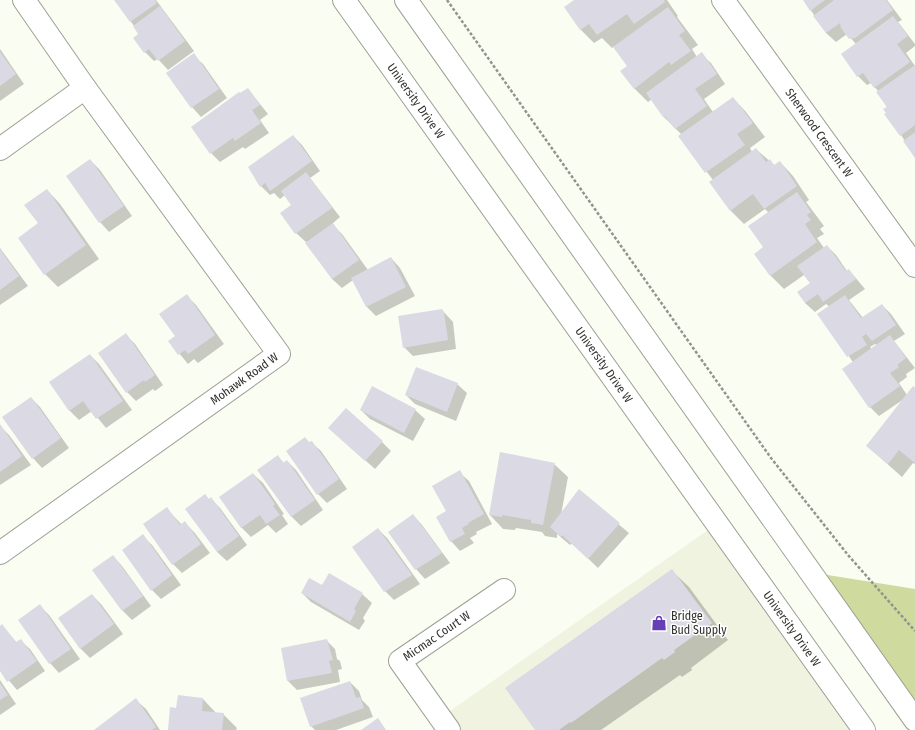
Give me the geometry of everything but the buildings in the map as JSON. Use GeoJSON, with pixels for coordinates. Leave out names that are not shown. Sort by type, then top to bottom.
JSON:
{"type":"FeatureCollection","features":[{"type":"Feature","properties":{"kind":"main road","name":"Mohawk Road W"},"geometry":{"type":"LineString","coordinates":[[0,553],[279,354],[85,88],[24,0]]}},
{"type":"Feature","properties":{"kind":"main road","name":"University Drive W"},"geometry":{"type":"LineString","coordinates":[[344,0],[864,730]]}},
{"type":"Feature","properties":{"kind":"main road"},"geometry":{"type":"LineString","coordinates":[[406,0],[915,720]]}},
{"type":"Feature","properties":{"kind":"main road","name":"Sherwood Crescent W"},"geometry":{"type":"LineString","coordinates":[[723,0],[915,266]]}},
{"type":"Feature","properties":{"kind":"main road"},"geometry":{"type":"LineString","coordinates":[[0,149],[85,88]]}},
{"type":"Feature","properties":{"kind":"main road","name":"Micmac Court W"},"geometry":{"type":"LineString","coordinates":[[449,730],[400,661],[504,590]]}},
{"type":"Feature","properties":{"kind":"main road"},"geometry":{"type":"LineString","coordinates":[[908,730],[915,725]]}},
{"type":"Feature","properties":{"kind":"path"},"geometry":{"type":"LineString","coordinates":[[447,0],[771,458],[848,555],[915,631]]}},
{"type":"Feature","properties":{"kind":"shaded area"},"geometry":{"type":"Polygon","coordinates":[[[718,523],[864,730],[449,730],[440,718],[718,523]]]}},
{"type":"Feature","properties":{"kind":"green space"},"geometry":{"type":"Polygon","coordinates":[[[809,572],[915,589],[915,720],[809,572]]]}},
{"type":"Feature","properties":{"kind":"place","name":"Bridge Bud Supply"},"geometry":{"type":"Point","coordinates":[659,623]}}]}
